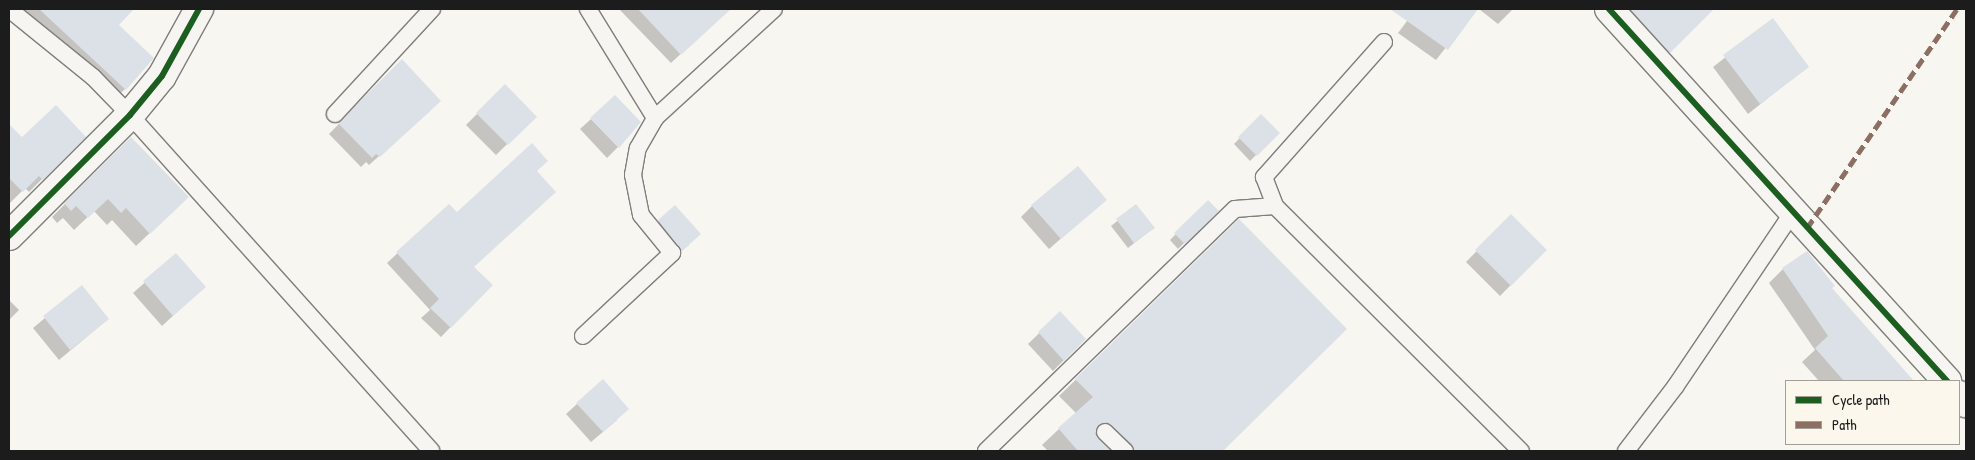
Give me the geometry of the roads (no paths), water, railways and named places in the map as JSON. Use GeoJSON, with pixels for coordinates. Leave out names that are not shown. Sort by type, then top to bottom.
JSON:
{"type":"FeatureCollection","features":[{"type":"Feature","properties":{"kind":"street"},"geometry":{"type":"LineString","coordinates":[[9,236],[130,115],[162,76],[199,9]]}},
{"type":"Feature","properties":{"kind":"street"},"geometry":{"type":"LineString","coordinates":[[1609,9],[1945,380]]}},
{"type":"Feature","properties":{"kind":"lane"},"geometry":{"type":"LineString","coordinates":[[9,9],[93,77],[130,115],[431,451]]}},
{"type":"Feature","properties":{"kind":"lane"},"geometry":{"type":"LineString","coordinates":[[335,114],[432,9]]}},
{"type":"Feature","properties":{"kind":"lane"},"geometry":{"type":"LineString","coordinates":[[588,9],[655,118]]}},
{"type":"Feature","properties":{"kind":"lane"},"geometry":{"type":"LineString","coordinates":[[583,336],[672,253],[641,215],[633,175],[638,148],[655,118],[774,9]]}},
{"type":"Feature","properties":{"kind":"lane"},"geometry":{"type":"LineString","coordinates":[[1384,42],[1264,177],[1275,206],[1521,451]]}},
{"type":"Feature","properties":{"kind":"lane"},"geometry":{"type":"LineString","coordinates":[[986,451],[1235,209],[1275,206]]}},
{"type":"Feature","properties":{"kind":"lane"},"geometry":{"type":"LineString","coordinates":[[1626,451],[1675,387],[1792,212]]}},
{"type":"Feature","properties":{"kind":"lane"},"geometry":{"type":"LineString","coordinates":[[1105,432],[1125,451]]}}]}
